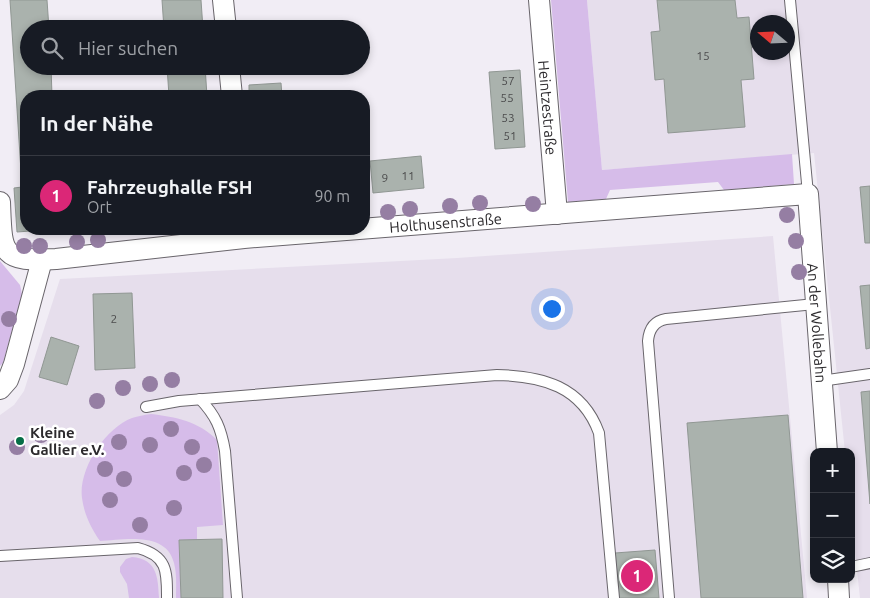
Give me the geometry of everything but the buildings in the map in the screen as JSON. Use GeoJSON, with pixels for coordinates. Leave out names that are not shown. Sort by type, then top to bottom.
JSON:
{"type":"FeatureCollection","features":[{"type":"Feature","properties":{"kind":"street"},"geometry":{"type":"LineString","coordinates":[[223,0],[225,20]]}},
{"type":"Feature","properties":{"kind":"street","name":"Heintzestraße"},"geometry":{"type":"LineString","coordinates":[[539,0],[557,214]]}},
{"type":"Feature","properties":{"kind":"street"},"geometry":{"type":"LineString","coordinates":[[230,75],[231,90]]}},
{"type":"Feature","properties":{"kind":"street","name":"Holthusenstraße"},"geometry":{"type":"LineString","coordinates":[[370,226],[557,214],[808,194]]}},
{"type":"Feature","properties":{"kind":"street","name":"An der Wollebahn"},"geometry":{"type":"LineString","coordinates":[[808,194],[827,448]]}},
{"type":"Feature","properties":{"kind":"street","name":"Holthusenstraße"},"geometry":{"type":"LineString","coordinates":[[0,202],[2,239],[6,249],[13,256],[28,260],[42,260],[236,235]]}},
{"type":"Feature","properties":{"kind":"street"},"geometry":{"type":"LineString","coordinates":[[0,389],[8,380],[14,364],[42,260]]}},
{"type":"Feature","properties":{"kind":"street"},"geometry":{"type":"LineString","coordinates":[[838,583],[839,598]]}},
{"type":"Feature","properties":{"kind":"lane"},"geometry":{"type":"LineString","coordinates":[[790,0],[808,194]]}},
{"type":"Feature","properties":{"kind":"lane"},"geometry":{"type":"LineString","coordinates":[[670,598],[648,341],[650,329],[660,320],[666,319],[816,304]]}},
{"type":"Feature","properties":{"kind":"lane"},"geometry":{"type":"LineString","coordinates":[[821,381],[870,374]]}},
{"type":"Feature","properties":{"kind":"lane"},"geometry":{"type":"LineString","coordinates":[[146,407],[169,402],[200,399],[497,375],[522,377],[555,385],[577,398],[590,414],[599,433],[614,598]]}},
{"type":"Feature","properties":{"kind":"lane"},"geometry":{"type":"LineString","coordinates":[[200,399],[212,412],[220,427],[226,451],[237,598]]}},
{"type":"Feature","properties":{"kind":"lane"},"geometry":{"type":"LineString","coordinates":[[0,556],[138,548],[146,550],[154,554],[164,566],[167,575],[167,598]]}},
{"type":"Feature","properties":{"kind":"lane"},"geometry":{"type":"LineString","coordinates":[[855,566],[870,563]]}},
{"type":"Feature","properties":{"kind":"shaded area"},"geometry":{"type":"Polygon","coordinates":[[[551,0],[587,0],[602,170],[792,154],[794,184],[724,190],[718,182],[610,190],[606,199],[568,202],[551,0]]]}},
{"type":"Feature","properties":{"kind":"shaded area"},"geometry":{"type":"Polygon","coordinates":[[[587,0],[870,0],[870,598],[860,598],[855,552],[855,448],[845,448],[814,153],[602,170],[587,0]]]}},
{"type":"Feature","properties":{"kind":"shaded area"},"geometry":{"type":"Polygon","coordinates":[[[773,236],[807,598],[0,598],[0,415],[14,405],[24,391],[60,279],[457,258],[773,236]]]}},
{"type":"Feature","properties":{"kind":"shaded area"},"geometry":{"type":"Polygon","coordinates":[[[0,261],[20,285],[22,294],[3,363],[0,366],[0,261]]]}},
{"type":"Feature","properties":{"kind":"shaded area"},"geometry":{"type":"Polygon","coordinates":[[[151,414],[194,424],[217,440],[223,525],[197,527],[197,540],[179,540],[181,598],[176,598],[176,572],[170,553],[162,546],[143,540],[100,541],[88,521],[82,498],[84,475],[95,451],[103,440],[122,423],[132,418],[151,414]]]}},
{"type":"Feature","properties":{"kind":"shaded area"},"geometry":{"type":"Polygon","coordinates":[[[132,557],[140,558],[151,565],[157,576],[159,598],[129,598],[127,584],[120,572],[120,567],[126,559],[132,557]]]}},
{"type":"Feature","properties":{"kind":"place","name":"Kleine Gallier e.V."},"geometry":{"type":"Point","coordinates":[20,441]}},
{"type":"Feature","properties":{"kind":"place","name":"Fahrzeughalle FSH"},"geometry":{"type":"Point","coordinates":[637,576]}}]}
